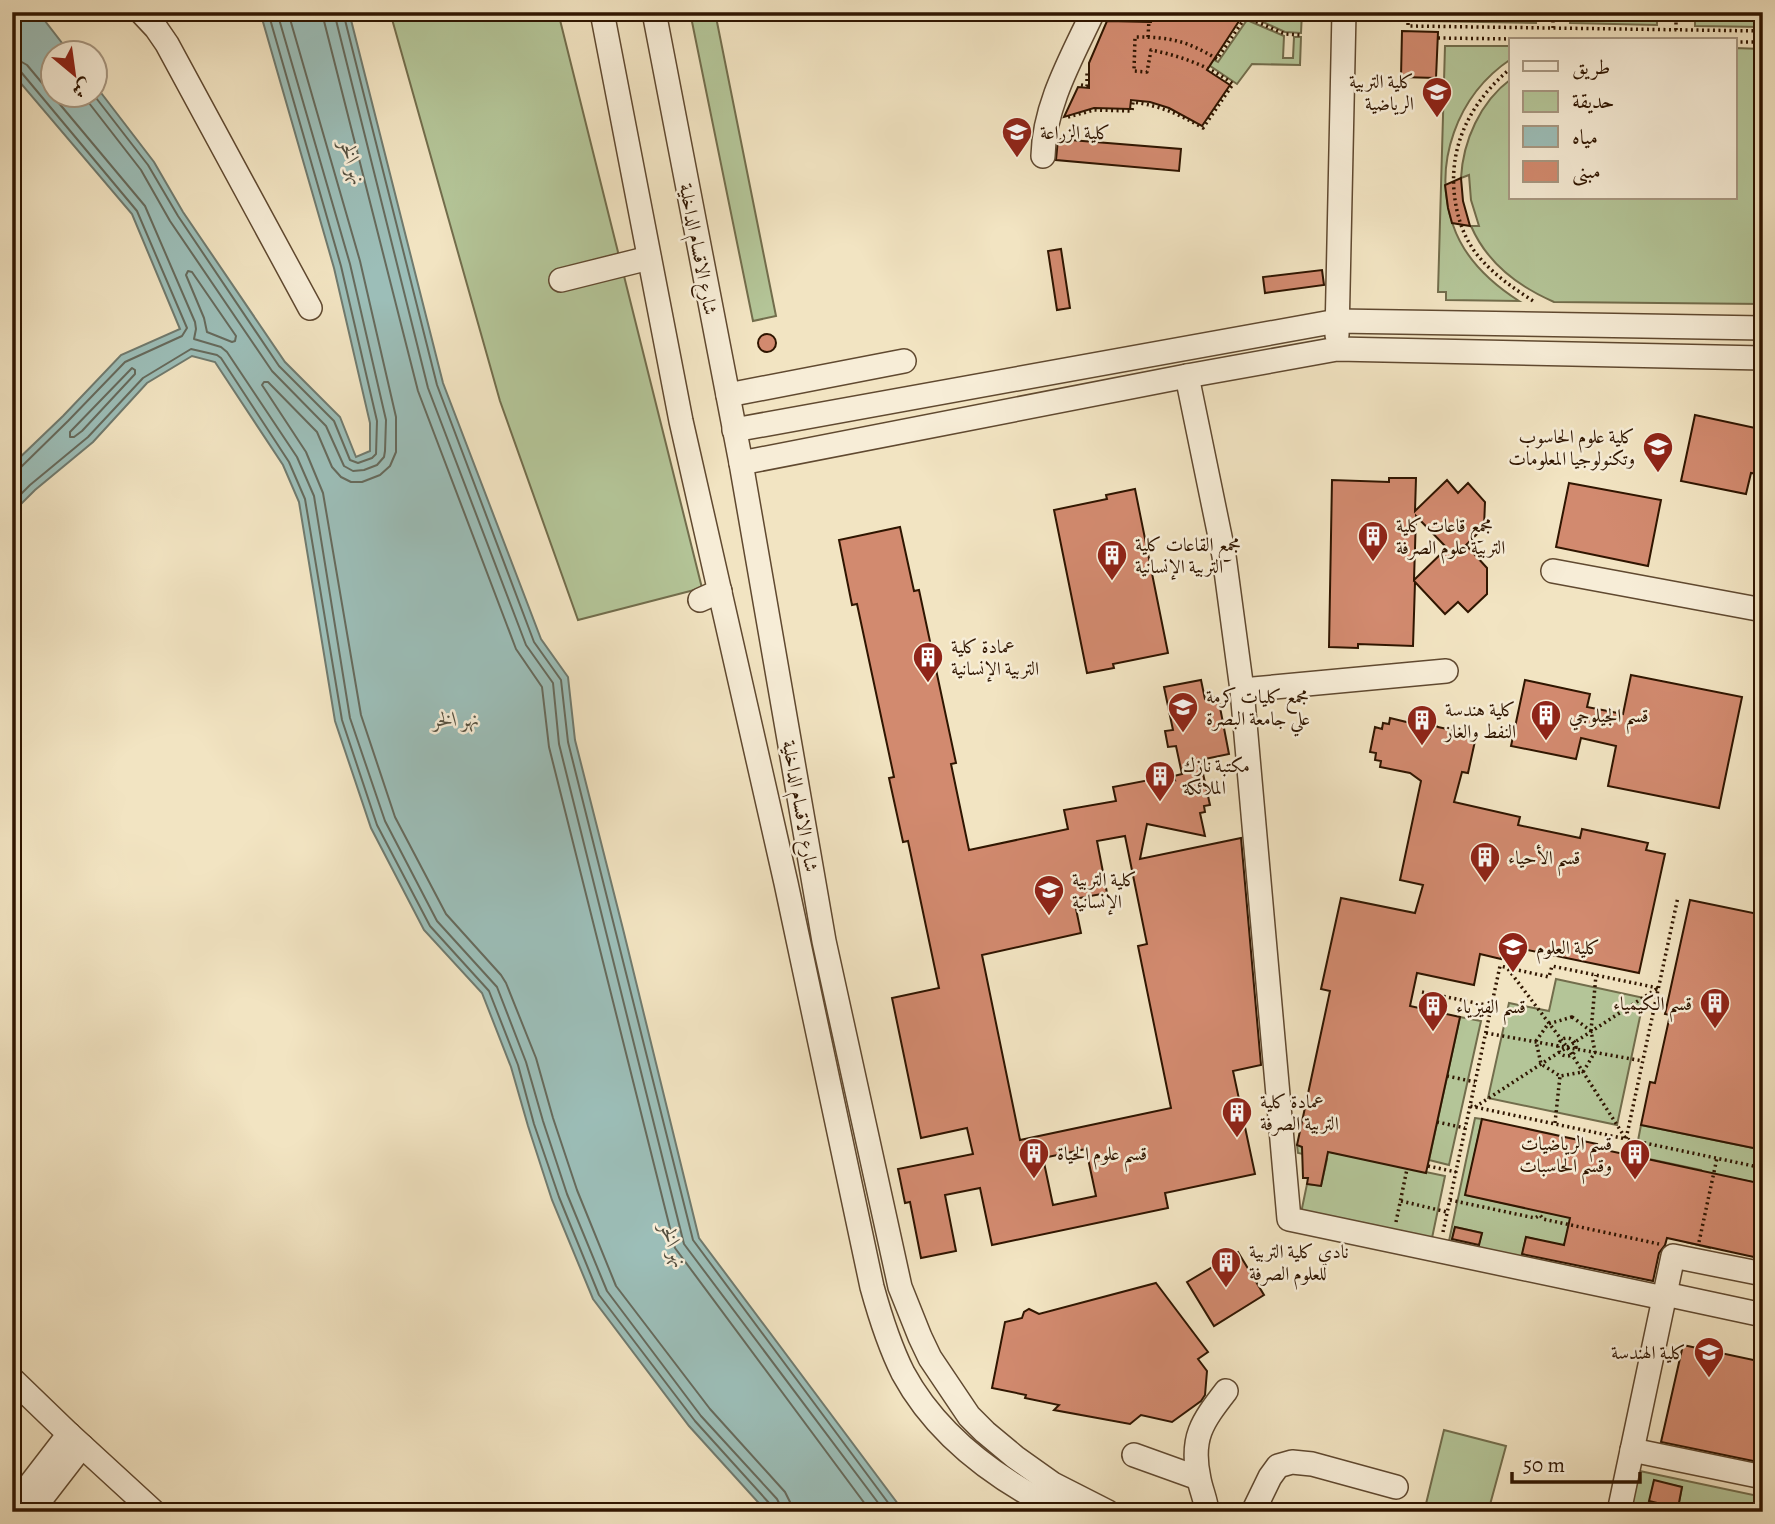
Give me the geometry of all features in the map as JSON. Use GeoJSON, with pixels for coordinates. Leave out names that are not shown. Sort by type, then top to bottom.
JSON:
{"type":"FeatureCollection","features":[{"type":"Feature","properties":{"kind":"street"},"geometry":{"type":"LineString","coordinates":[[141,12],[167,44],[310,308]]}},
{"type":"Feature","properties":{"kind":"street","name":"شارع الاقسام الداخلية"},"geometry":{"type":"LineString","coordinates":[[602,12],[681,421],[710,596],[883,1325],[903,1373],[931,1415],[948,1434],[1024,1491],[1063,1512]]}},
{"type":"Feature","properties":{"kind":"street","name":"شارع الاقسام الداخلية"},"geometry":{"type":"LineString","coordinates":[[654,12],[741,463],[824,941],[900,1287],[930,1358],[969,1416],[1015,1457],[1053,1484],[1108,1512]]}},
{"type":"Feature","properties":{"kind":"street"},"geometry":{"type":"LineString","coordinates":[[1337,349],[1344,12]]}},
{"type":"Feature","properties":{"kind":"street"},"geometry":{"type":"LineString","coordinates":[[1043,156],[1051,110],[1078,43],[1098,16]]}},
{"type":"Feature","properties":{"kind":"street"},"geometry":{"type":"LineString","coordinates":[[561,280],[649,258]]}},
{"type":"Feature","properties":{"kind":"street"},"geometry":{"type":"LineString","coordinates":[[734,430],[1337,321],[1763,328]]}},
{"type":"Feature","properties":{"kind":"street"},"geometry":{"type":"LineString","coordinates":[[741,463],[1337,349],[1763,358]]}},
{"type":"Feature","properties":{"kind":"street"},"geometry":{"type":"LineString","coordinates":[[728,395],[904,360]]}},
{"type":"Feature","properties":{"kind":"street"},"geometry":{"type":"LineString","coordinates":[[1187,376],[1224,556],[1242,690],[1289,1219],[1763,1315]]}},
{"type":"Feature","properties":{"kind":"street"},"geometry":{"type":"LineString","coordinates":[[1553,571],[1763,610]]}},
{"type":"Feature","properties":{"kind":"street"},"geometry":{"type":"LineString","coordinates":[[1242,690],[1446,671]]}},
{"type":"Feature","properties":{"kind":"street"},"geometry":{"type":"LineString","coordinates":[[1619,1512],[1665,1296],[1684,1258],[1763,1274]]}},
{"type":"Feature","properties":{"kind":"street"},"geometry":{"type":"LineString","coordinates":[[903,1373],[918,1374],[928,1365],[930,1358]]}},
{"type":"Feature","properties":{"kind":"street"},"geometry":{"type":"LineString","coordinates":[[12,1379],[154,1512]]}},
{"type":"Feature","properties":{"kind":"street"},"geometry":{"type":"LineString","coordinates":[[1207,1512],[1198,1478],[1198,1435],[1205,1418],[1226,1391]]}},
{"type":"Feature","properties":{"kind":"street"},"geometry":{"type":"LineString","coordinates":[[948,1434],[957,1418],[969,1416]]}},
{"type":"Feature","properties":{"kind":"street"},"geometry":{"type":"LineString","coordinates":[[12,1508],[75,1440]]}},
{"type":"Feature","properties":{"kind":"street"},"geometry":{"type":"LineString","coordinates":[[31,1512],[75,1440]]}},
{"type":"Feature","properties":{"kind":"street"},"geometry":{"type":"LineString","coordinates":[[1632,1450],[1763,1477]]}},
{"type":"Feature","properties":{"kind":"street"},"geometry":{"type":"LineString","coordinates":[[1134,1455],[1198,1478]]}},
{"type":"Feature","properties":{"kind":"street"},"geometry":{"type":"LineString","coordinates":[[1253,1512],[1278,1466],[1293,1462],[1312,1464],[1396,1487]]}},
{"type":"Feature","properties":{"kind":"path"},"geometry":{"type":"LineString","coordinates":[[1148,37],[1150,12]]}},
{"type":"Feature","properties":{"kind":"path"},"geometry":{"type":"LineString","coordinates":[[1408,12],[1408,26],[1763,31]]}},
{"type":"Feature","properties":{"kind":"path"},"geometry":{"type":"LineString","coordinates":[[1553,12],[1553,28]]}},
{"type":"Feature","properties":{"kind":"path"},"geometry":{"type":"LineString","coordinates":[[1676,12],[1676,30]]}},
{"type":"Feature","properties":{"kind":"path"},"geometry":{"type":"LineString","coordinates":[[1066,108],[1061,120],[1094,110],[1132,111],[1133,102],[1149,104],[1178,113],[1203,128],[1233,84],[1209,68],[1173,54],[1151,50],[1147,72],[1134,71],[1135,37],[1167,37],[1186,43],[1217,59],[1248,15],[1285,34],[1301,35]]}},
{"type":"Feature","properties":{"kind":"path"},"geometry":{"type":"LineString","coordinates":[[1098,16],[1149,20]]}},
{"type":"Feature","properties":{"kind":"path"},"geometry":{"type":"LineString","coordinates":[[1438,38],[1509,39]]}},
{"type":"Feature","properties":{"kind":"path"},"geometry":{"type":"LineString","coordinates":[[1736,42],[1763,42]]}},
{"type":"Feature","properties":{"kind":"path"},"geometry":{"type":"LineString","coordinates":[[1077,85],[1087,86],[1087,63]]}},
{"type":"Feature","properties":{"kind":"path"},"geometry":{"type":"LineString","coordinates":[[1509,70],[1497,79],[1479,101],[1465,124],[1459,140],[1454,170],[1455,204],[1460,224],[1477,254],[1491,270],[1533,302]]}},
{"type":"Feature","properties":{"kind":"path"},"geometry":{"type":"LineString","coordinates":[[1626,1139],[1678,897]]}},
{"type":"Feature","properties":{"kind":"path"},"geometry":{"type":"LineString","coordinates":[[1439,1251],[1500,966],[1549,977],[1552,966],[1658,988]]}},
{"type":"Feature","properties":{"kind":"path"},"geometry":{"type":"LineString","coordinates":[[1507,968],[1548,1024],[1559,1043],[1559,1052]]}},
{"type":"Feature","properties":{"kind":"path"},"geometry":{"type":"LineString","coordinates":[[1591,1031],[1572,1017],[1548,1024],[1536,1041],[1541,1064],[1560,1076],[1583,1072],[1595,1052],[1591,1031],[1596,975]]}},
{"type":"Feature","properties":{"kind":"path"},"geometry":{"type":"LineString","coordinates":[[1472,1106],[1658,988]]}},
{"type":"Feature","properties":{"kind":"path"},"geometry":{"type":"LineString","coordinates":[[1422,992],[1491,1006]]}},
{"type":"Feature","properties":{"kind":"path"},"geometry":{"type":"LineString","coordinates":[[1485,1033],[1559,1043],[1575,1049],[1643,1061]]}},
{"type":"Feature","properties":{"kind":"path"},"geometry":{"type":"LineString","coordinates":[[1559,1043],[1567,1038],[1574,1042]]}},
{"type":"Feature","properties":{"kind":"path"},"geometry":{"type":"LineString","coordinates":[[1559,1052],[1570,1055],[1575,1049],[1574,1042]]}},
{"type":"Feature","properties":{"kind":"path"},"geometry":{"type":"LineString","coordinates":[[1567,1047],[1626,1139]]}},
{"type":"Feature","properties":{"kind":"path"},"geometry":{"type":"LineString","coordinates":[[1447,1076],[1475,1082]]}},
{"type":"Feature","properties":{"kind":"path"},"geometry":{"type":"LineString","coordinates":[[1555,1124],[1560,1076]]}},
{"type":"Feature","properties":{"kind":"path"},"geometry":{"type":"LineString","coordinates":[[1472,1106],[1763,1168]]}},
{"type":"Feature","properties":{"kind":"path"},"geometry":{"type":"LineString","coordinates":[[1437,1122],[1465,1128]]}},
{"type":"Feature","properties":{"kind":"path"},"geometry":{"type":"LineString","coordinates":[[1450,1200],[1535,1218],[1538,1222],[1542,1219],[1665,1245],[1684,1258],[1717,1158]]}},
{"type":"Feature","properties":{"kind":"path"},"geometry":{"type":"LineString","coordinates":[[1428,1166],[1455,1172]]}},
{"type":"Feature","properties":{"kind":"path"},"geometry":{"type":"LineString","coordinates":[[1395,1227],[1407,1169]]}},
{"type":"Feature","properties":{"kind":"path"},"geometry":{"type":"LineString","coordinates":[[1401,1201],[1447,1212]]}},
{"type":"Feature","properties":{"kind":"green space"},"geometry":{"type":"Polygon","coordinates":[[[390,12],[558,12],[702,588],[578,620],[500,401],[390,12]]]}},
{"type":"Feature","properties":{"kind":"green space"},"geometry":{"type":"Polygon","coordinates":[[[690,12],[715,12],[776,316],[753,321],[690,12]]]}},
{"type":"Feature","properties":{"kind":"green space"},"geometry":{"type":"Polygon","coordinates":[[[1253,12],[1302,12],[1301,33],[1285,32],[1250,16],[1253,12]]]}},
{"type":"Feature","properties":{"kind":"green space"},"geometry":{"type":"Polygon","coordinates":[[[1425,12],[1536,12],[1536,23],[1425,21],[1425,12]]]}},
{"type":"Feature","properties":{"kind":"green space"},"geometry":{"type":"Polygon","coordinates":[[[1571,12],[1657,12],[1657,25],[1570,23],[1571,12]]]}},
{"type":"Feature","properties":{"kind":"green space"},"geometry":{"type":"Polygon","coordinates":[[[1695,12],[1763,12],[1763,27],[1695,26],[1695,12]]]}},
{"type":"Feature","properties":{"kind":"green space"},"geometry":{"type":"Polygon","coordinates":[[[1247,20],[1284,36],[1283,58],[1293,58],[1294,37],[1301,37],[1300,65],[1252,64],[1237,84],[1210,66],[1173,52],[1198,51],[1218,62],[1247,20]]]}},
{"type":"Feature","properties":{"kind":"green space"},"geometry":{"type":"Polygon","coordinates":[[[1445,46],[1509,46],[1509,61],[1492,74],[1463,111],[1448,155],[1446,178],[1447,202],[1453,225],[1464,248],[1489,278],[1519,301],[1446,300],[1446,292],[1438,292],[1445,46]]]}},
{"type":"Feature","properties":{"kind":"green space"},"geometry":{"type":"Polygon","coordinates":[[[1736,48],[1763,49],[1763,304],[1554,302],[1528,289],[1505,272],[1486,251],[1471,226],[1479,226],[1471,200],[1469,175],[1461,178],[1465,150],[1475,123],[1500,88],[1509,81],[1509,200],[1736,200],[1736,48]]]}},
{"type":"Feature","properties":{"kind":"green space"},"geometry":{"type":"Polygon","coordinates":[[[1556,979],[1644,998],[1617,1125],[1488,1098],[1509,1003],[1549,1011],[1556,979]]]}},
{"type":"Feature","properties":{"kind":"green space"},"geometry":{"type":"Polygon","coordinates":[[[1460,1017],[1481,1021],[1449,1165],[1429,1160],[1460,1017]]]}},
{"type":"Feature","properties":{"kind":"green space"},"geometry":{"type":"Polygon","coordinates":[[[1475,1118],[1482,1119],[1466,1195],[1666,1238],[1664,1252],[1590,1237],[1566,1237],[1560,1265],[1449,1241],[1475,1118]],[[1455,1227],[1452,1241],[1478,1247],[1482,1233],[1455,1227]],[[1526,1237],[1522,1256],[1550,1262],[1554,1244],[1526,1237]]]}},
{"type":"Feature","properties":{"kind":"green space"},"geometry":{"type":"Polygon","coordinates":[[[1641,1125],[1763,1150],[1763,1184],[1726,1177],[1710,1248],[1686,1242],[1701,1170],[1635,1156],[1641,1125]]]}},
{"type":"Feature","properties":{"kind":"green space"},"geometry":{"type":"Polygon","coordinates":[[[1297,1145],[1445,1176],[1432,1238],[1301,1213],[1307,1184],[1321,1186],[1327,1159],[1298,1153],[1297,1145]]]}},
{"type":"Feature","properties":{"kind":"green space"},"geometry":{"type":"Polygon","coordinates":[[[1444,1430],[1506,1446],[1488,1512],[1424,1512],[1444,1430]]]}},
{"type":"Feature","properties":{"kind":"green space"},"geometry":{"type":"Polygon","coordinates":[[[1635,1470],[1763,1497],[1763,1512],[1627,1512],[1635,1470]],[[1654,1481],[1650,1501],[1678,1507],[1682,1487],[1654,1481]]]}},
{"type":"Feature","properties":{"kind":"water","name":"نهر الخر"},"geometry":{"type":"Polygon","coordinates":[[[12,12],[38,12],[58,38],[38,38],[38,104],[12,73],[12,12]]]}},
{"type":"Feature","properties":{"kind":"water","name":"نهر الخر"},"geometry":{"type":"Polygon","coordinates":[[[262,12],[349,12],[443,383],[541,639],[568,677],[575,740],[699,1238],[904,1512],[767,1512],[689,1426],[593,1299],[552,1200],[511,1067],[482,993],[424,930],[371,828],[335,721],[299,502],[283,465],[215,362],[192,356],[147,383],[93,442],[35,490],[12,513],[12,465],[121,355],[180,329],[132,214],[42,108],[108,108],[108,102],[154,162],[183,212],[285,362],[340,417],[356,457],[370,451],[370,423],[334,268],[261,15],[262,12]]]}},
{"type":"Feature","properties":{"kind":"building"},"geometry":{"type":"Polygon","coordinates":[[[1151,12],[1245,12],[1207,70],[1230,85],[1202,126],[1169,108],[1131,100],[1130,109],[1094,108],[1064,117],[1078,87],[1089,88],[1089,63],[1107,21],[1151,22],[1151,12]]]}},
{"type":"Feature","properties":{"kind":"building"},"geometry":{"type":"Polygon","coordinates":[[[1402,31],[1438,32],[1436,78],[1401,77],[1402,31]]]}},
{"type":"Feature","properties":{"kind":"building"},"geometry":{"type":"Polygon","coordinates":[[[1058,139],[1181,149],[1179,171],[1056,160],[1058,139]]]}},
{"type":"Feature","properties":{"kind":"building"},"geometry":{"type":"Polygon","coordinates":[[[1461,178],[1463,201],[1470,226],[1452,223],[1448,208],[1445,185],[1461,178]]]}},
{"type":"Feature","properties":{"kind":"building"},"geometry":{"type":"Polygon","coordinates":[[[1061,249],[1070,308],[1057,310],[1048,251],[1061,249]]]}},
{"type":"Feature","properties":{"kind":"building"},"geometry":{"type":"Polygon","coordinates":[[[1322,270],[1324,285],[1265,293],[1263,277],[1322,270]]]}},
{"type":"Feature","properties":{"kind":"building"},"geometry":{"type":"Polygon","coordinates":[[[767,334],[773,337],[776,343],[773,349],[767,352],[761,349],[758,343],[761,337],[767,334]]]}},
{"type":"Feature","properties":{"kind":"building"},"geometry":{"type":"Polygon","coordinates":[[[1695,415],[1760,429],[1756,448],[1763,450],[1763,475],[1751,473],[1746,494],[1681,481],[1695,415]]]}},
{"type":"Feature","properties":{"kind":"building","name":"مجمع قاعات كلية التربية علوم الصرفة"},"geometry":{"type":"Polygon","coordinates":[[[1389,478],[1416,478],[1415,511],[1447,480],[1458,493],[1468,483],[1485,502],[1484,527],[1466,545],[1487,568],[1487,594],[1468,612],[1458,602],[1445,614],[1415,582],[1413,646],[1358,644],[1358,648],[1329,647],[1332,480],[1389,482],[1389,478]],[[1416,516],[1414,580],[1447,548],[1416,516]]]}},
{"type":"Feature","properties":{"kind":"building"},"geometry":{"type":"Polygon","coordinates":[[[1569,483],[1661,500],[1648,566],[1556,547],[1569,483]]]}},
{"type":"Feature","properties":{"kind":"building","name":"مجمع القاعات كلية التربية الإنسانية"},"geometry":{"type":"Polygon","coordinates":[[[1135,489],[1168,653],[1113,664],[1114,668],[1087,673],[1054,510],[1107,499],[1106,495],[1135,489]]]}},
{"type":"Feature","properties":{"kind":"building"},"geometry":{"type":"Polygon","coordinates":[[[900,527],[914,591],[919,590],[956,763],[951,764],[969,850],[1068,829],[1064,810],[1116,801],[1113,787],[1155,779],[1156,775],[1175,780],[1174,776],[1182,774],[1176,746],[1168,747],[1165,731],[1173,730],[1164,687],[1201,680],[1205,699],[1218,697],[1229,754],[1200,760],[1210,805],[1204,806],[1205,812],[1200,813],[1205,836],[1147,824],[1140,859],[1241,838],[1261,1065],[1233,1071],[1255,1174],[1165,1193],[1168,1208],[992,1245],[980,1188],[945,1195],[956,1251],[921,1258],[910,1202],[905,1203],[898,1169],[973,1154],[967,1128],[921,1138],[892,998],[939,988],[908,841],[903,842],[889,778],[894,777],[857,604],[852,605],[839,540],[900,527]],[[1125,836],[1097,841],[1107,893],[1074,899],[1081,933],[982,955],[1020,1140],[1171,1108],[1138,946],[1147,944],[1125,836]],[[1086,1149],[1043,1158],[1053,1205],[1096,1196],[1086,1149]]]}},
{"type":"Feature","properties":{"kind":"building","name":"قسم الجيلوجي"},"geometry":{"type":"Polygon","coordinates":[[[1631,675],[1742,697],[1719,808],[1608,786],[1616,746],[1581,738],[1576,759],[1511,746],[1525,680],[1590,694],[1587,707],[1623,714],[1631,675]]]}},
{"type":"Feature","properties":{"kind":"building"},"geometry":{"type":"Polygon","coordinates":[[[1390,718],[1419,725],[1424,718],[1438,727],[1470,734],[1469,740],[1475,741],[1468,773],[1462,772],[1454,802],[1520,817],[1518,825],[1580,838],[1582,829],[1648,843],[1646,850],[1665,854],[1639,973],[1504,945],[1501,959],[1480,954],[1474,985],[1417,973],[1410,1006],[1460,1017],[1426,1173],[1328,1152],[1321,1186],[1307,1184],[1308,1178],[1303,1178],[1302,1147],[1297,1145],[1330,991],[1321,989],[1341,898],[1415,913],[1423,885],[1400,880],[1421,781],[1410,773],[1380,767],[1381,761],[1375,760],[1376,753],[1370,752],[1375,727],[1382,729],[1383,723],[1389,724],[1390,718]]]}},
{"type":"Feature","properties":{"kind":"building","name":"قسم الكيمياء"},"geometry":{"type":"Polygon","coordinates":[[[1690,900],[1763,915],[1763,1150],[1641,1125],[1650,1082],[1655,1083],[1670,1015],[1665,1014],[1690,900]]]}},
{"type":"Feature","properties":{"kind":"building"},"geometry":{"type":"Polygon","coordinates":[[[1482,1119],[1597,1144],[1596,1148],[1763,1184],[1763,1259],[1667,1238],[1659,1253],[1653,1281],[1522,1254],[1526,1237],[1564,1245],[1570,1218],[1465,1195],[1482,1119]]]}},
{"type":"Feature","properties":{"kind":"building"},"geometry":{"type":"Polygon","coordinates":[[[1455,1227],[1482,1233],[1479,1245],[1452,1239],[1455,1227]]]}},
{"type":"Feature","properties":{"kind":"building","name":"نادي كلية التربية للعلوم الصرفة"},"geometry":{"type":"Polygon","coordinates":[[[1238,1252],[1264,1295],[1214,1326],[1187,1282],[1238,1252]]]}},
{"type":"Feature","properties":{"kind":"building"},"geometry":{"type":"Polygon","coordinates":[[[1156,1283],[1208,1352],[1198,1359],[1207,1371],[1205,1395],[1201,1401],[1172,1422],[1141,1415],[1130,1424],[1054,1410],[1059,1405],[992,1388],[1005,1322],[1022,1318],[1024,1312],[1029,1309],[1039,1314],[1156,1283]]]}},
{"type":"Feature","properties":{"kind":"building"},"geometry":{"type":"Polygon","coordinates":[[[1683,1345],[1763,1362],[1763,1463],[1661,1442],[1683,1345]]]}},
{"type":"Feature","properties":{"kind":"building"},"geometry":{"type":"Polygon","coordinates":[[[1654,1480],[1682,1487],[1678,1508],[1649,1501],[1654,1480]]]}},
{"type":"Feature","properties":{"kind":"place","name":"كلية التربية الرياضية"},"geometry":{"type":"Point","coordinates":[1437,119]}},
{"type":"Feature","properties":{"kind":"place","name":"كلية الزراعة"},"geometry":{"type":"Point","coordinates":[1017,159]}},
{"type":"Feature","properties":{"kind":"place","name":"كلية علوم الحاسوب وتكنولوجيا المعلومات"},"geometry":{"type":"Point","coordinates":[1658,474]}},
{"type":"Feature","properties":{"kind":"place","name":"مجمع قاعات كلية التربية علوم الصرفة"},"geometry":{"type":"Point","coordinates":[1373,563]}},
{"type":"Feature","properties":{"kind":"place","name":"مجمع القاعات كلية التربية الإنسانية"},"geometry":{"type":"Point","coordinates":[1112,582]}},
{"type":"Feature","properties":{"kind":"place","name":"عمادة كلية التربية الإنسانية"},"geometry":{"type":"Point","coordinates":[928,684]}},
{"type":"Feature","properties":{"kind":"place","name":"مجمع كليات كرمة علي جامعة البصرة"},"geometry":{"type":"Point","coordinates":[1183,734]}},
{"type":"Feature","properties":{"kind":"place","name":"قسم الجيلوجي"},"geometry":{"type":"Point","coordinates":[1546,742]}},
{"type":"Feature","properties":{"kind":"place","name":"كلية هندسة النفط والغاز"},"geometry":{"type":"Point","coordinates":[1422,747]}},
{"type":"Feature","properties":{"kind":"place","name":"مكتبة نازك الملائكة"},"geometry":{"type":"Point","coordinates":[1160,803]}},
{"type":"Feature","properties":{"kind":"place","name":"قسم الأحياء"},"geometry":{"type":"Point","coordinates":[1485,884]}},
{"type":"Feature","properties":{"kind":"place","name":"كلية التربية الإنسانية"},"geometry":{"type":"Point","coordinates":[1049,917]}},
{"type":"Feature","properties":{"kind":"place","name":"كلية العلوم"},"geometry":{"type":"Point","coordinates":[1513,974]}},
{"type":"Feature","properties":{"kind":"place","name":"قسم الكيمياء"},"geometry":{"type":"Point","coordinates":[1715,1030]}},
{"type":"Feature","properties":{"kind":"place","name":"قسم الفيزياء"},"geometry":{"type":"Point","coordinates":[1433,1033]}},
{"type":"Feature","properties":{"kind":"place","name":"عمادة كلية التربية الصرفة"},"geometry":{"type":"Point","coordinates":[1237,1139]}},
{"type":"Feature","properties":{"kind":"place","name":"قسم علوم الحياة"},"geometry":{"type":"Point","coordinates":[1034,1180]}},
{"type":"Feature","properties":{"kind":"place","name":"قسم الرياضيات وقسم الحاسبات"},"geometry":{"type":"Point","coordinates":[1635,1181]}},
{"type":"Feature","properties":{"kind":"place","name":"نادي كلية التربية للعلوم الصرفة"},"geometry":{"type":"Point","coordinates":[1226,1289]}},
{"type":"Feature","properties":{"kind":"place","name":"كلية الهندسة"},"geometry":{"type":"Point","coordinates":[1709,1379]}}]}
